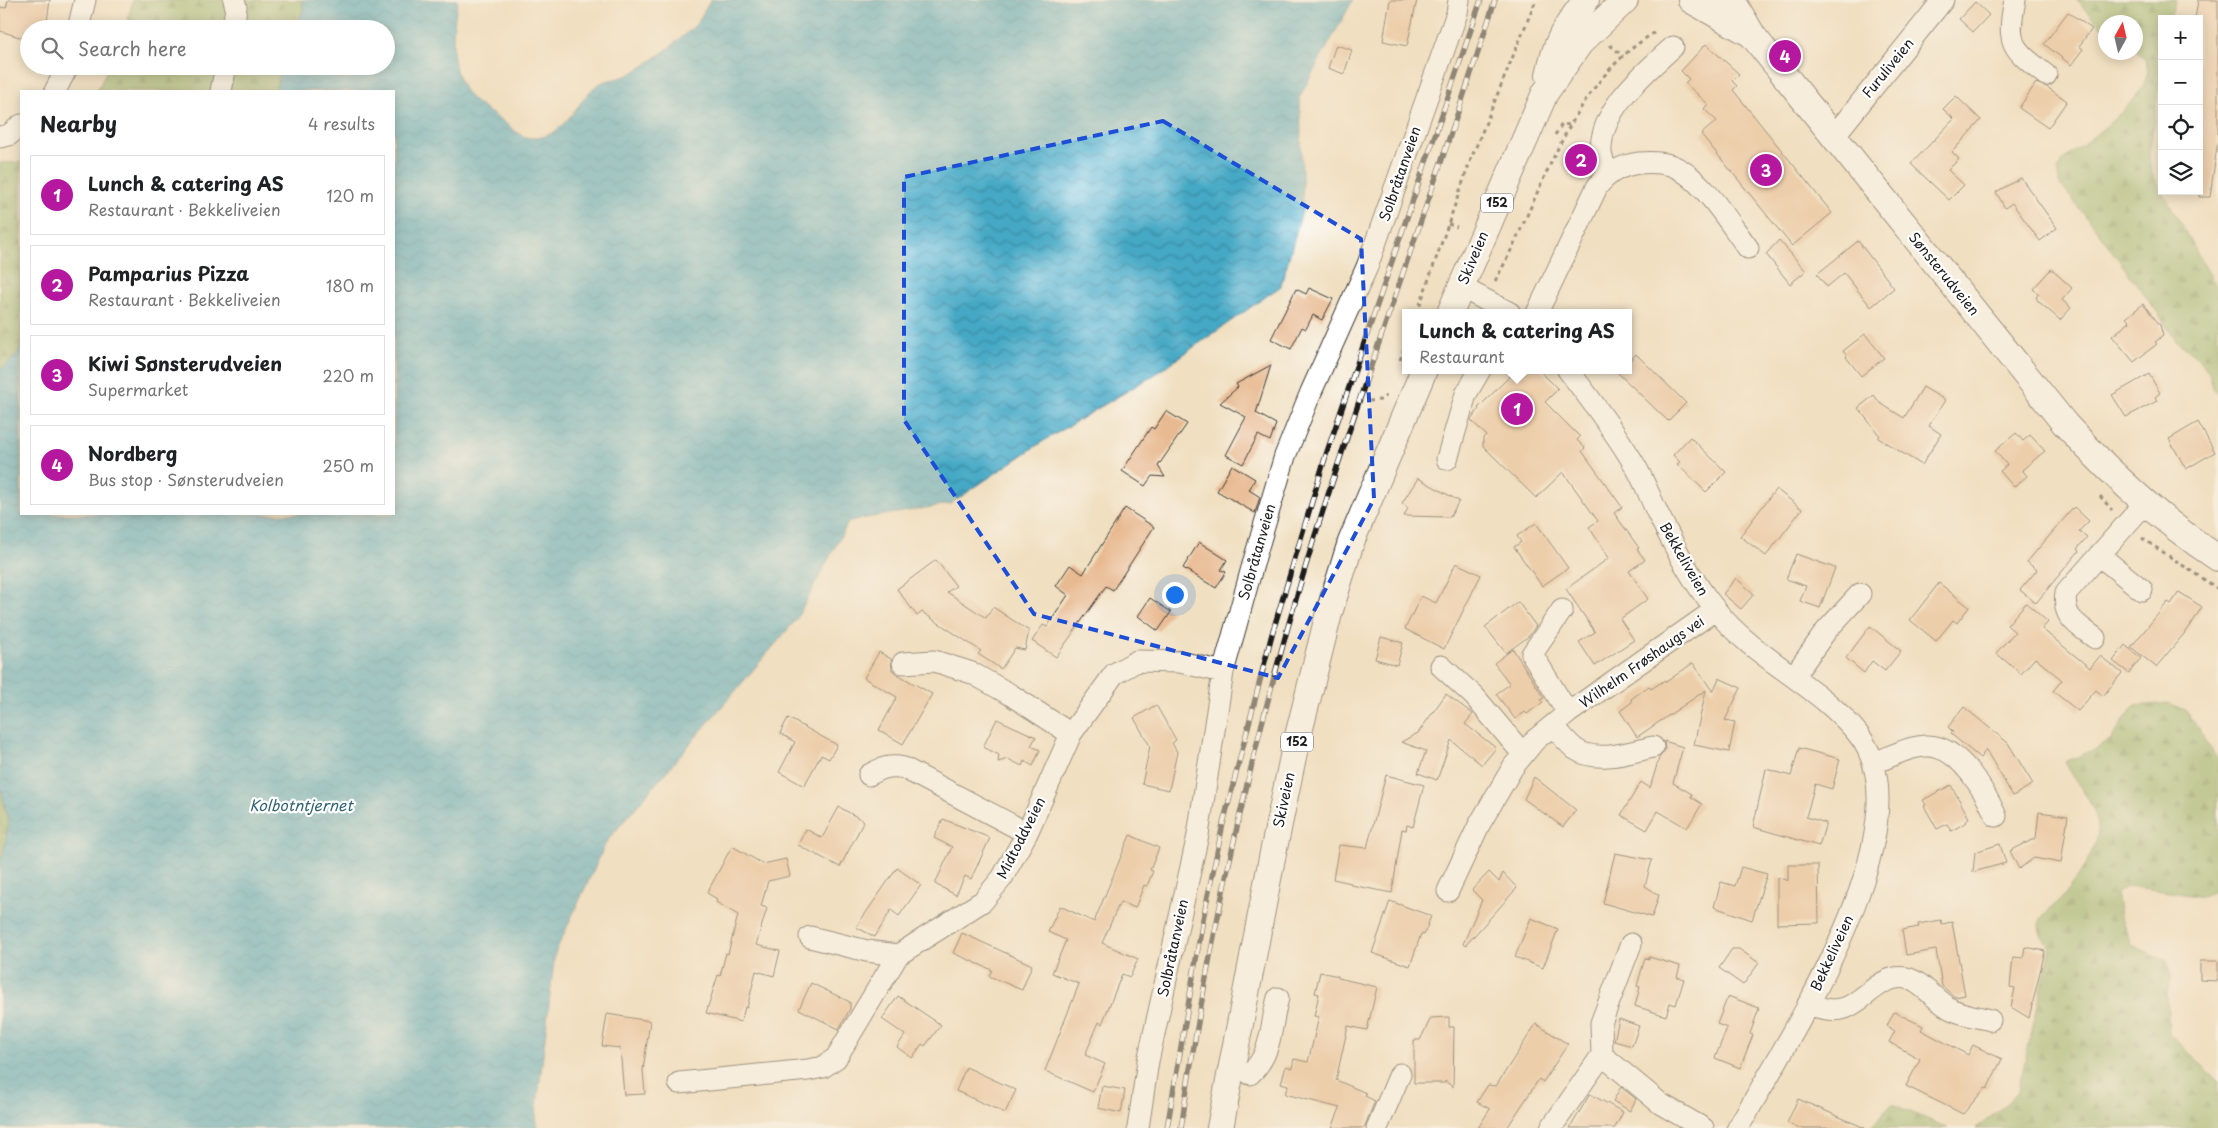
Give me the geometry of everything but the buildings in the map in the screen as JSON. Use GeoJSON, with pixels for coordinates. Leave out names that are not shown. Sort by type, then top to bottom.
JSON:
{"type":"FeatureCollection","features":[{"type":"Feature","properties":{"kind":"main road","name":"Skiveien"},"geometry":{"type":"LineString","coordinates":[[1452,309],[1545,92],[1554,49],[1566,26],[1586,0]]}},
{"type":"Feature","properties":{"kind":"main road","name":"Skiveien"},"geometry":{"type":"LineString","coordinates":[[1545,92],[1580,44],[1625,0]]}},
{"type":"Feature","properties":{"kind":"main road","name":"Sønsterudveien"},"geometry":{"type":"LineString","coordinates":[[1690,0],[1753,36]]}},
{"type":"Feature","properties":{"kind":"main road","name":"Sønsterudveien"},"geometry":{"type":"LineString","coordinates":[[1730,0],[1735,5],[1753,36],[2042,396],[2088,449],[2145,503],[2218,558]]}},
{"type":"Feature","properties":{"kind":"main road","name":"Skiveien"},"geometry":{"type":"LineString","coordinates":[[1220,1128],[1286,790],[1328,613],[1351,542],[1422,374]]}},
{"type":"Feature","properties":{"kind":"street"},"geometry":{"type":"LineString","coordinates":[[80,20],[85,0]]}},
{"type":"Feature","properties":{"kind":"street"},"geometry":{"type":"LineString","coordinates":[[234,0],[236,7],[234,20]]}},
{"type":"Feature","properties":{"kind":"street","name":"Solbråtanveien"},"geometry":{"type":"LineString","coordinates":[[1138,1128],[1148,1062],[1198,835],[1223,672],[1285,456],[1367,267],[1457,13],[1459,0]]}},
{"type":"Feature","properties":{"kind":"street","name":"Furuliveien"},"geometry":{"type":"LineString","coordinates":[[1834,136],[1943,0]]}},
{"type":"Feature","properties":{"kind":"street"},"geometry":{"type":"LineString","coordinates":[[2015,0],[2011,28],[2015,48],[2046,75]]}},
{"type":"Feature","properties":{"kind":"street"},"geometry":{"type":"LineString","coordinates":[[1608,175],[1601,153],[1604,132],[1614,109],[1639,77],[1673,47]]}},
{"type":"Feature","properties":{"kind":"street"},"geometry":{"type":"LineString","coordinates":[[56,90],[63,75]]}},
{"type":"Feature","properties":{"kind":"street"},"geometry":{"type":"LineString","coordinates":[[221,90],[224,75]]}},
{"type":"Feature","properties":{"kind":"street"},"geometry":{"type":"LineString","coordinates":[[0,138],[9,135],[20,125]]}},
{"type":"Feature","properties":{"kind":"street"},"geometry":{"type":"LineString","coordinates":[[1539,309],[1597,187],[1608,175],[1630,164],[1655,162],[1671,165],[1687,174],[1705,192],[1748,248]]}},
{"type":"Feature","properties":{"kind":"street"},"geometry":{"type":"LineString","coordinates":[[1461,287],[1502,309]]}},
{"type":"Feature","properties":{"kind":"street"},"geometry":{"type":"LineString","coordinates":[[1447,459],[1466,394],[1478,374]]}},
{"type":"Feature","properties":{"kind":"street","name":"Bekkeliveien"},"geometry":{"type":"LineString","coordinates":[[1571,374],[1636,467],[1688,572],[1715,610],[1738,633],[1794,676],[1843,718],[1859,736],[1874,763],[1879,803],[1871,859],[1861,892],[1808,1004],[1738,1128]]}},
{"type":"Feature","properties":{"kind":"street"},"geometry":{"type":"LineString","coordinates":[[2095,638],[2068,616],[2064,604],[2066,593],[2145,503]]}},
{"type":"Feature","properties":{"kind":"street"},"geometry":{"type":"LineString","coordinates":[[2099,555],[2142,590]]}},
{"type":"Feature","properties":{"kind":"street"},"geometry":{"type":"LineString","coordinates":[[1794,676],[1826,631],[1860,594]]}},
{"type":"Feature","properties":{"kind":"street","name":"Wilhelm Frøshaugs vei"},"geometry":{"type":"LineString","coordinates":[[1561,719],[1532,654],[1562,610]]}},
{"type":"Feature","properties":{"kind":"street","name":"Wilhelm Frøshaugs vei"},"geometry":{"type":"LineString","coordinates":[[1448,891],[1479,825],[1513,767],[1535,740],[1561,719],[1715,610]]}},
{"type":"Feature","properties":{"kind":"street"},"geometry":{"type":"LineString","coordinates":[[903,663],[934,661],[972,673],[1011,694],[1071,734]]}},
{"type":"Feature","properties":{"kind":"street","name":"Midtoddveien"},"geometry":{"type":"LineString","coordinates":[[680,1083],[823,1067],[836,1058],[898,955],[983,901],[1002,878],[1027,833],[1071,734],[1114,674],[1137,661],[1180,662],[1223,672]]}},
{"type":"Feature","properties":{"kind":"street"},"geometry":{"type":"LineString","coordinates":[[1441,666],[1474,696],[1523,754]]}},
{"type":"Feature","properties":{"kind":"street"},"geometry":{"type":"LineString","coordinates":[[1561,719],[1577,750],[1594,756],[1618,754],[1654,747]]}},
{"type":"Feature","properties":{"kind":"street"},"geometry":{"type":"LineString","coordinates":[[1874,763],[1914,748],[1929,746],[1943,750],[1975,777],[1996,816]]}},
{"type":"Feature","properties":{"kind":"street"},"geometry":{"type":"LineString","coordinates":[[869,775],[885,767],[904,768],[1027,833]]}},
{"type":"Feature","properties":{"kind":"street"},"geometry":{"type":"LineString","coordinates":[[810,937],[867,951],[898,955]]}},
{"type":"Feature","properties":{"kind":"street"},"geometry":{"type":"LineString","coordinates":[[1551,1128],[1602,1056],[1601,1023],[1631,944]]}},
{"type":"Feature","properties":{"kind":"street"},"geometry":{"type":"LineString","coordinates":[[1808,1004],[1830,1010],[1845,1008],[1892,979],[1906,978],[1917,983],[1932,997],[1953,1010],[1990,1020]]}},
{"type":"Feature","properties":{"kind":"street"},"geometry":{"type":"LineString","coordinates":[[1250,1074],[1260,1065],[1266,1053],[1278,998]]}},
{"type":"Feature","properties":{"kind":"street"},"geometry":{"type":"LineString","coordinates":[[1602,1056],[1661,1104],[1703,1128]]}},
{"type":"Feature","properties":{"kind":"street"},"geometry":{"type":"LineString","coordinates":[[1378,1128],[1400,1074]]}},
{"type":"Feature","properties":{"kind":"path"},"geometry":{"type":"LineString","coordinates":[[1418,309],[1471,158],[1536,0]]}},
{"type":"Feature","properties":{"kind":"path"},"geometry":{"type":"LineString","coordinates":[[1494,284],[1512,250],[1570,125],[1585,101],[1623,56],[1604,41]]}},
{"type":"Feature","properties":{"kind":"path"},"geometry":{"type":"LineString","coordinates":[[1554,136],[1562,124],[1570,125]]}},
{"type":"Feature","properties":{"kind":"path"},"geometry":{"type":"LineString","coordinates":[[1448,224],[1457,226]]}},
{"type":"Feature","properties":{"kind":"path"},"geometry":{"type":"LineString","coordinates":[[1398,365],[1402,354]]}},
{"type":"Feature","properties":{"kind":"path"},"geometry":{"type":"LineString","coordinates":[[1369,401],[1380,400],[1387,395]]}},
{"type":"Feature","properties":{"kind":"highlighted area"},"geometry":{"type":"Polygon","coordinates":[[[1163,121],[1361,239],[1374,499],[1278,678],[1034,614],[904,420],[904,177],[1163,121]]]}},
{"type":"Feature","properties":{"kind":"green space"},"geometry":{"type":"Polygon","coordinates":[[[133,0],[302,0],[303,11],[298,20],[127,20],[133,0]]]}},
{"type":"Feature","properties":{"kind":"green space"},"geometry":{"type":"Polygon","coordinates":[[[2075,0],[2176,0],[2171,15],[2158,15],[2158,91],[2149,157],[2151,172],[2158,184],[2158,195],[2164,195],[2218,289],[2218,395],[2213,388],[2209,372],[2194,354],[2176,341],[2158,313],[2059,183],[2058,169],[2064,159],[2118,116],[2142,88],[2147,74],[2146,62],[2143,57],[2143,15],[2098,15],[2098,23],[2075,0]]]}},
{"type":"Feature","properties":{"kind":"green space"},"geometry":{"type":"Polygon","coordinates":[[[105,75],[279,75],[276,90],[97,90],[105,75]]]}},
{"type":"Feature","properties":{"kind":"green space"},"geometry":{"type":"Polygon","coordinates":[[[20,162],[20,349],[17,355],[0,371],[0,163],[20,162]]]}},
{"type":"Feature","properties":{"kind":"green space"},"geometry":{"type":"Polygon","coordinates":[[[2168,703],[2187,711],[2218,760],[2218,890],[2203,897],[2129,886],[2116,893],[2120,916],[2132,945],[2167,961],[2171,976],[2167,995],[2169,1034],[2218,1080],[2218,1128],[1976,1128],[2005,1106],[2018,1091],[2051,948],[2040,931],[2040,921],[2073,884],[2091,854],[2098,835],[2098,826],[2093,809],[2065,762],[2096,749],[2111,739],[2134,706],[2168,703]]]}},
{"type":"Feature","properties":{"kind":"green space"},"geometry":{"type":"Polygon","coordinates":[[[0,783],[9,825],[0,867],[0,783]]]}},
{"type":"Feature","properties":{"kind":"green space"},"geometry":{"type":"Polygon","coordinates":[[[1892,1104],[1948,1128],[1870,1128],[1892,1104]]]}},
{"type":"Feature","properties":{"kind":"water","name":"Kolbotntjernet"},"geometry":{"type":"Polygon","coordinates":[[[302,0],[458,0],[454,24],[453,49],[457,73],[462,85],[468,95],[480,105],[521,135],[534,138],[545,136],[562,126],[596,86],[634,72],[675,43],[697,23],[711,0],[1353,0],[1300,96],[1303,207],[1281,286],[1154,375],[1042,442],[950,504],[849,521],[796,620],[607,841],[555,953],[536,1115],[538,1128],[0,1128],[0,867],[9,825],[0,783],[0,371],[17,355],[20,349],[20,515],[395,515],[395,90],[276,90],[279,75],[395,75],[395,20],[298,20],[303,11],[302,0]]]}},
{"type":"Feature","properties":{"kind":"railway"},"geometry":{"type":"LineString","coordinates":[[1167,1128],[1203,919],[1223,824],[1272,634],[1326,455],[1481,0]]}},
{"type":"Feature","properties":{"kind":"railway"},"geometry":{"type":"LineString","coordinates":[[1181,1128],[1220,906],[1253,760],[1292,614],[1335,474],[1495,0]]}},
{"type":"Feature","properties":{"kind":"place","name":"Nordberg"},"geometry":{"type":"Point","coordinates":[1785,56]}},
{"type":"Feature","properties":{"kind":"place","name":"Pamparius Pizza"},"geometry":{"type":"Point","coordinates":[1581,160]}},
{"type":"Feature","properties":{"kind":"place","name":"Kiwi Sønsterudveien"},"geometry":{"type":"Point","coordinates":[1766,170]}},
{"type":"Feature","properties":{"kind":"place","name":"Lunch & catering AS"},"geometry":{"type":"Point","coordinates":[1517,409]}}]}
